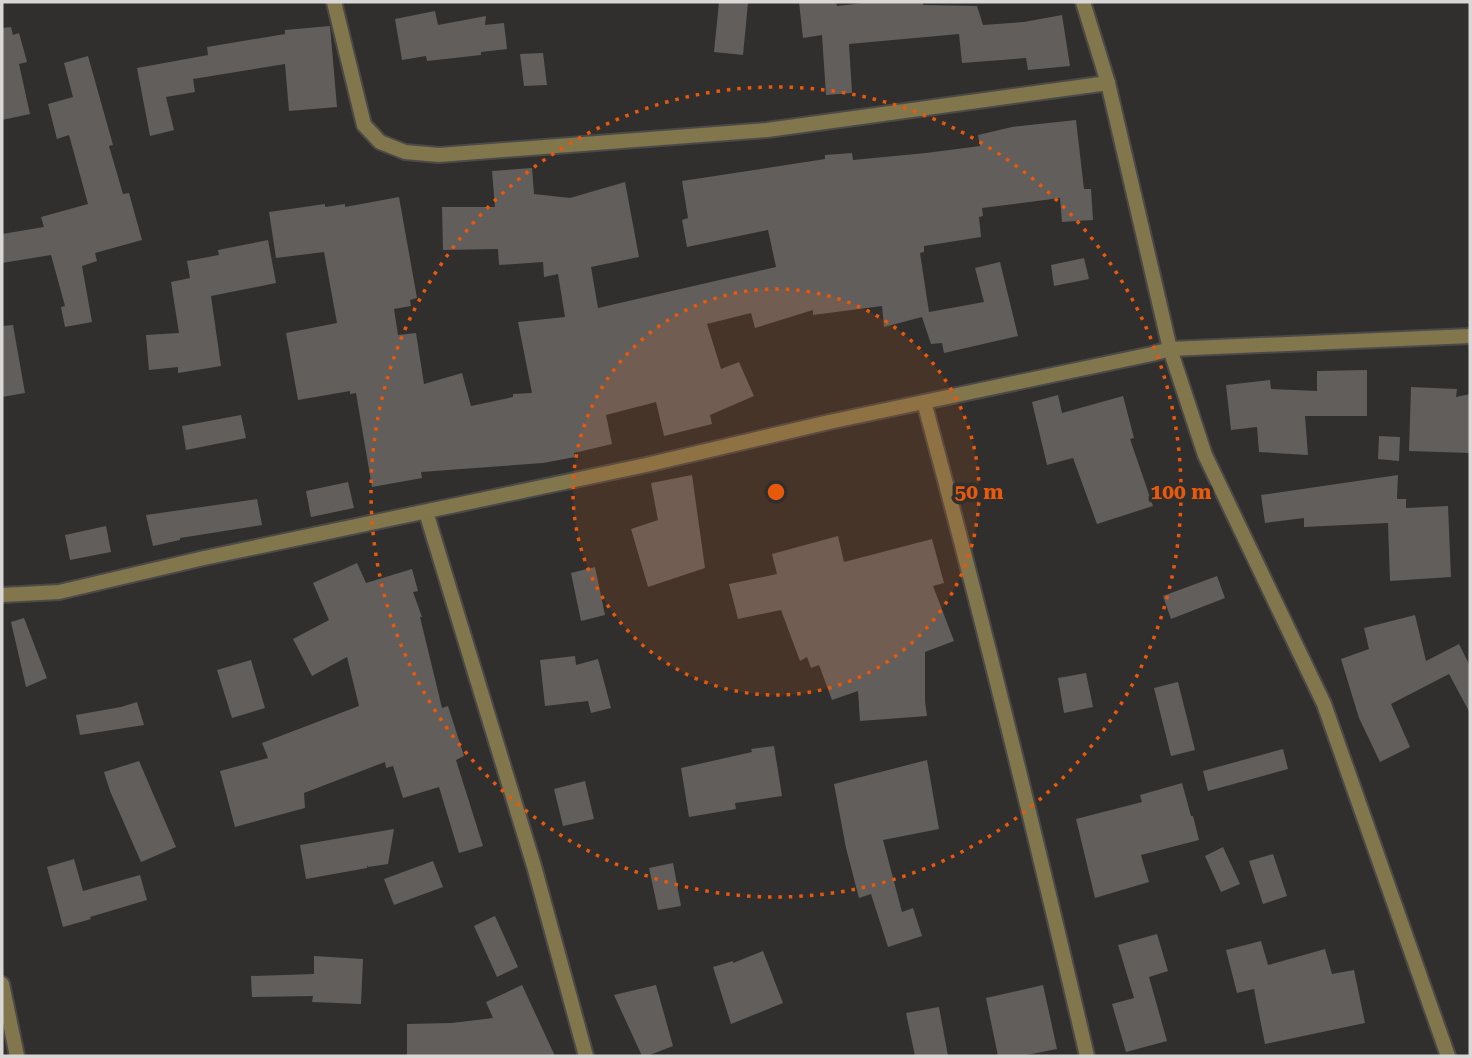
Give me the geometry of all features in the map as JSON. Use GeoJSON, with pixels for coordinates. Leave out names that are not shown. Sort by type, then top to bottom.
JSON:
{"type":"FeatureCollection","features":[{"type":"Feature","properties":{"kind":"street"},"geometry":{"type":"LineString","coordinates":[[334,2],[364,125],[380,142],[405,152],[439,155],[767,130],[1108,83]]}},
{"type":"Feature","properties":{"kind":"street"},"geometry":{"type":"LineString","coordinates":[[1083,2],[1108,83],[1170,349],[1205,455],[1324,704],[1448,1056]]}},
{"type":"Feature","properties":{"kind":"street"},"geometry":{"type":"LineString","coordinates":[[2,595],[59,592],[204,558],[646,465],[1170,349],[1470,336]]}},
{"type":"Feature","properties":{"kind":"street"},"geometry":{"type":"LineString","coordinates":[[924,402],[962,541],[1087,1056]]}},
{"type":"Feature","properties":{"kind":"street"},"geometry":{"type":"LineString","coordinates":[[426,512],[534,866],[586,1056]]}},
{"type":"Feature","properties":{"kind":"street"},"geometry":{"type":"LineString","coordinates":[[2,984],[17,1056]]}},
{"type":"Feature","properties":{"kind":"building"},"geometry":{"type":"Polygon","coordinates":[[[719,2],[748,3],[743,55],[714,52],[719,2]]]}},
{"type":"Feature","properties":{"kind":"building"},"geometry":{"type":"Polygon","coordinates":[[[799,2],[836,2],[837,6],[872,2],[923,2],[923,5],[977,6],[983,25],[1024,22],[1062,15],[1070,66],[1028,70],[1026,58],[962,63],[959,34],[849,44],[852,93],[826,95],[822,35],[803,38],[799,2]]]}},
{"type":"Feature","properties":{"kind":"building"},"geometry":{"type":"Polygon","coordinates":[[[435,11],[438,25],[486,16],[485,25],[504,23],[507,49],[427,61],[426,56],[402,60],[395,19],[435,11]]]}},
{"type":"Feature","properties":{"kind":"building"},"geometry":{"type":"Polygon","coordinates":[[[330,26],[337,107],[289,111],[285,64],[193,79],[195,92],[166,97],[174,130],[150,136],[137,68],[208,55],[207,47],[285,34],[285,30],[330,26]]]}},
{"type":"Feature","properties":{"kind":"building"},"geometry":{"type":"Polygon","coordinates":[[[11,27],[13,35],[19,33],[27,62],[19,64],[30,114],[2,120],[2,28],[11,27]]]}},
{"type":"Feature","properties":{"kind":"building"},"geometry":{"type":"Polygon","coordinates":[[[543,53],[547,85],[524,86],[520,54],[543,53]]]}},
{"type":"Feature","properties":{"kind":"building"},"geometry":{"type":"Polygon","coordinates":[[[88,56],[113,145],[109,146],[123,194],[129,193],[142,240],[95,253],[97,261],[82,266],[92,322],[65,327],[61,307],[65,306],[51,255],[2,263],[2,234],[44,227],[41,217],[88,204],[69,135],[57,139],[48,104],[73,97],[64,63],[88,56]]]}},
{"type":"Feature","properties":{"kind":"building"},"geometry":{"type":"Polygon","coordinates":[[[1076,120],[1084,189],[1091,189],[1093,220],[1062,222],[1060,198],[982,208],[983,216],[979,217],[981,237],[924,246],[924,252],[920,253],[929,312],[984,302],[975,268],[1000,262],[1018,336],[944,353],[942,343],[931,344],[922,317],[884,327],[882,306],[813,315],[813,310],[755,328],[751,313],[707,324],[721,369],[739,362],[754,396],[710,415],[712,424],[664,436],[656,402],[606,415],[612,444],[574,453],[575,457],[543,463],[421,472],[422,478],[372,487],[356,393],[350,394],[350,391],[298,400],[286,333],[337,323],[324,252],[276,258],[269,212],[325,204],[325,207],[345,204],[345,207],[399,197],[417,298],[410,300],[411,306],[394,309],[398,335],[416,333],[424,384],[462,373],[471,406],[513,397],[513,394],[532,393],[518,322],[565,317],[558,274],[544,277],[543,262],[499,265],[498,249],[443,250],[442,207],[495,207],[492,171],[532,168],[534,194],[570,198],[625,182],[639,257],[591,267],[598,308],[776,267],[768,230],[687,247],[682,220],[688,218],[682,181],[825,159],[825,155],[852,153],[853,160],[980,146],[978,135],[1012,127],[1076,120]]]}},
{"type":"Feature","properties":{"kind":"building"},"geometry":{"type":"Polygon","coordinates":[[[268,240],[276,283],[211,296],[221,366],[178,373],[178,367],[149,370],[146,335],[179,333],[171,282],[190,278],[187,261],[219,255],[218,250],[268,240]]]}},
{"type":"Feature","properties":{"kind":"building"},"geometry":{"type":"Polygon","coordinates":[[[1084,258],[1089,279],[1054,286],[1051,265],[1084,258]]]}},
{"type":"Feature","properties":{"kind":"building"},"geometry":{"type":"Polygon","coordinates":[[[13,325],[25,393],[2,397],[2,326],[13,325]]]}},
{"type":"Feature","properties":{"kind":"building"},"geometry":{"type":"Polygon","coordinates":[[[1367,370],[1367,416],[1305,416],[1308,455],[1259,452],[1257,427],[1231,430],[1226,385],[1270,380],[1271,389],[1317,391],[1317,371],[1367,370]]]}},
{"type":"Feature","properties":{"kind":"building"},"geometry":{"type":"Polygon","coordinates":[[[1411,387],[1457,389],[1456,397],[1470,394],[1470,453],[1409,451],[1411,387]]]}},
{"type":"Feature","properties":{"kind":"building"},"geometry":{"type":"Polygon","coordinates":[[[1058,395],[1062,413],[1123,396],[1134,438],[1130,439],[1153,506],[1097,524],[1073,458],[1047,465],[1032,402],[1058,395]]]}},
{"type":"Feature","properties":{"kind":"building"},"geometry":{"type":"Polygon","coordinates":[[[241,415],[246,438],[186,450],[182,426],[241,415]]]}},
{"type":"Feature","properties":{"kind":"building"},"geometry":{"type":"Polygon","coordinates":[[[1379,436],[1400,437],[1399,461],[1378,459],[1379,436]]]}},
{"type":"Feature","properties":{"kind":"building"},"geometry":{"type":"Polygon","coordinates":[[[692,475],[705,568],[648,587],[631,529],[658,520],[651,483],[692,475]]]}},
{"type":"Feature","properties":{"kind":"building"},"geometry":{"type":"Polygon","coordinates":[[[1398,475],[1397,499],[1406,499],[1406,508],[1448,506],[1451,577],[1390,581],[1388,523],[1304,527],[1304,518],[1265,523],[1261,495],[1398,475]]]}},
{"type":"Feature","properties":{"kind":"building"},"geometry":{"type":"Polygon","coordinates":[[[348,482],[354,508],[311,517],[306,491],[348,482]]]}},
{"type":"Feature","properties":{"kind":"building"},"geometry":{"type":"Polygon","coordinates":[[[257,499],[262,525],[180,538],[153,546],[146,515],[257,499]]]}},
{"type":"Feature","properties":{"kind":"building"},"geometry":{"type":"Polygon","coordinates":[[[106,526],[111,552],[70,560],[65,535],[106,526]]]}},
{"type":"Feature","properties":{"kind":"building"},"geometry":{"type":"Polygon","coordinates":[[[838,536],[844,562],[932,539],[944,583],[933,586],[954,641],[925,652],[927,716],[860,721],[858,691],[832,700],[819,665],[811,668],[807,657],[800,661],[781,610],[738,619],[729,584],[777,574],[772,554],[838,536]]]}},
{"type":"Feature","properties":{"kind":"building"},"geometry":{"type":"Polygon","coordinates":[[[357,563],[366,583],[412,569],[418,591],[413,592],[422,617],[442,708],[448,706],[464,756],[456,760],[483,846],[459,853],[439,787],[403,798],[393,766],[386,768],[385,762],[304,793],[305,808],[235,827],[220,771],[268,758],[262,743],[359,706],[347,657],[312,676],[293,639],[329,620],[313,583],[357,563]]]}},
{"type":"Feature","properties":{"kind":"building"},"geometry":{"type":"Polygon","coordinates":[[[595,567],[605,615],[581,621],[571,573],[595,567]]]}},
{"type":"Feature","properties":{"kind":"building"},"geometry":{"type":"Polygon","coordinates":[[[1217,576],[1225,598],[1171,619],[1163,596],[1217,576]]]}},
{"type":"Feature","properties":{"kind":"building"},"geometry":{"type":"Polygon","coordinates":[[[1415,615],[1426,661],[1459,644],[1470,666],[1470,713],[1449,674],[1391,704],[1410,747],[1380,762],[1359,718],[1341,659],[1369,649],[1364,628],[1415,615]]]}},
{"type":"Feature","properties":{"kind":"building"},"geometry":{"type":"Polygon","coordinates":[[[24,618],[47,678],[26,687],[11,622],[24,618]]]}},
{"type":"Feature","properties":{"kind":"building"},"geometry":{"type":"Polygon","coordinates":[[[575,656],[576,665],[598,659],[611,708],[591,713],[588,701],[545,706],[540,660],[575,656]]]}},
{"type":"Feature","properties":{"kind":"building"},"geometry":{"type":"Polygon","coordinates":[[[251,660],[265,708],[232,718],[217,670],[251,660]]]}},
{"type":"Feature","properties":{"kind":"building"},"geometry":{"type":"Polygon","coordinates":[[[1086,673],[1093,707],[1064,713],[1058,678],[1086,673]]]}},
{"type":"Feature","properties":{"kind":"building"},"geometry":{"type":"Polygon","coordinates":[[[1178,682],[1195,750],[1171,756],[1154,688],[1178,682]]]}},
{"type":"Feature","properties":{"kind":"building"},"geometry":{"type":"Polygon","coordinates":[[[137,702],[144,725],[80,735],[76,715],[137,702]]]}},
{"type":"Feature","properties":{"kind":"building"},"geometry":{"type":"Polygon","coordinates":[[[774,746],[782,796],[735,803],[736,809],[689,817],[681,768],[752,752],[751,749],[774,746]]]}},
{"type":"Feature","properties":{"kind":"building"},"geometry":{"type":"Polygon","coordinates":[[[1283,749],[1288,769],[1208,791],[1203,771],[1283,749]]]}},
{"type":"Feature","properties":{"kind":"building"},"geometry":{"type":"Polygon","coordinates":[[[927,760],[939,829],[883,840],[902,912],[913,908],[922,936],[888,947],[871,894],[859,898],[834,784],[927,760]]]}},
{"type":"Feature","properties":{"kind":"building"},"geometry":{"type":"Polygon","coordinates":[[[139,761],[176,847],[141,862],[104,772],[139,761]]]}},
{"type":"Feature","properties":{"kind":"building"},"geometry":{"type":"Polygon","coordinates":[[[585,781],[594,819],[563,826],[554,789],[585,781]]]}},
{"type":"Feature","properties":{"kind":"building"},"geometry":{"type":"Polygon","coordinates":[[[1182,783],[1199,840],[1141,855],[1149,882],[1095,898],[1076,819],[1142,802],[1140,795],[1182,783]]]}},
{"type":"Feature","properties":{"kind":"building"},"geometry":{"type":"Polygon","coordinates":[[[394,829],[388,864],[367,865],[367,868],[306,879],[300,845],[394,829]]]}},
{"type":"Feature","properties":{"kind":"building"},"geometry":{"type":"Polygon","coordinates":[[[1223,847],[1240,884],[1221,892],[1205,856],[1223,847]]]}},
{"type":"Feature","properties":{"kind":"building"},"geometry":{"type":"Polygon","coordinates":[[[1273,854],[1287,896],[1263,904],[1249,861],[1273,854]]]}},
{"type":"Feature","properties":{"kind":"building"},"geometry":{"type":"Polygon","coordinates":[[[74,859],[83,891],[140,875],[147,900],[63,927],[47,867],[74,859]]]}},
{"type":"Feature","properties":{"kind":"building"},"geometry":{"type":"Polygon","coordinates":[[[433,861],[443,887],[394,905],[384,879],[433,861]]]}},
{"type":"Feature","properties":{"kind":"building"},"geometry":{"type":"Polygon","coordinates":[[[673,863],[681,906],[658,910],[649,868],[673,863]]]}},
{"type":"Feature","properties":{"kind":"building"},"geometry":{"type":"Polygon","coordinates":[[[495,916],[518,967],[497,977],[474,926],[495,916]]]}},
{"type":"Feature","properties":{"kind":"building"},"geometry":{"type":"Polygon","coordinates":[[[1157,934],[1168,971],[1149,977],[1167,1041],[1126,1052],[1112,1004],[1134,998],[1118,945],[1157,934]]]}},
{"type":"Feature","properties":{"kind":"building"},"geometry":{"type":"Polygon","coordinates":[[[1261,941],[1268,965],[1325,949],[1332,974],[1354,970],[1365,1023],[1265,1044],[1254,989],[1237,993],[1226,950],[1261,941]]]}},
{"type":"Feature","properties":{"kind":"building"},"geometry":{"type":"Polygon","coordinates":[[[763,951],[783,1003],[731,1024],[713,967],[733,963],[763,951]]]}},
{"type":"Feature","properties":{"kind":"building"},"geometry":{"type":"Polygon","coordinates":[[[314,956],[363,959],[361,1004],[312,1002],[313,996],[252,997],[251,976],[314,974],[314,956]]]}},
{"type":"Feature","properties":{"kind":"building"},"geometry":{"type":"Polygon","coordinates":[[[522,985],[555,1056],[407,1056],[407,1024],[452,1023],[493,1018],[486,1002],[522,985]]]}},
{"type":"Feature","properties":{"kind":"building"},"geometry":{"type":"Polygon","coordinates":[[[656,985],[673,1046],[642,1056],[614,995],[656,985]]]}},
{"type":"Feature","properties":{"kind":"building"},"geometry":{"type":"Polygon","coordinates":[[[1043,985],[1057,1049],[1021,1056],[998,1056],[986,998],[1043,985]]]}},
{"type":"Feature","properties":{"kind":"building"},"geometry":{"type":"Polygon","coordinates":[[[939,1007],[948,1056],[915,1056],[906,1013],[939,1007]]]}}]}
